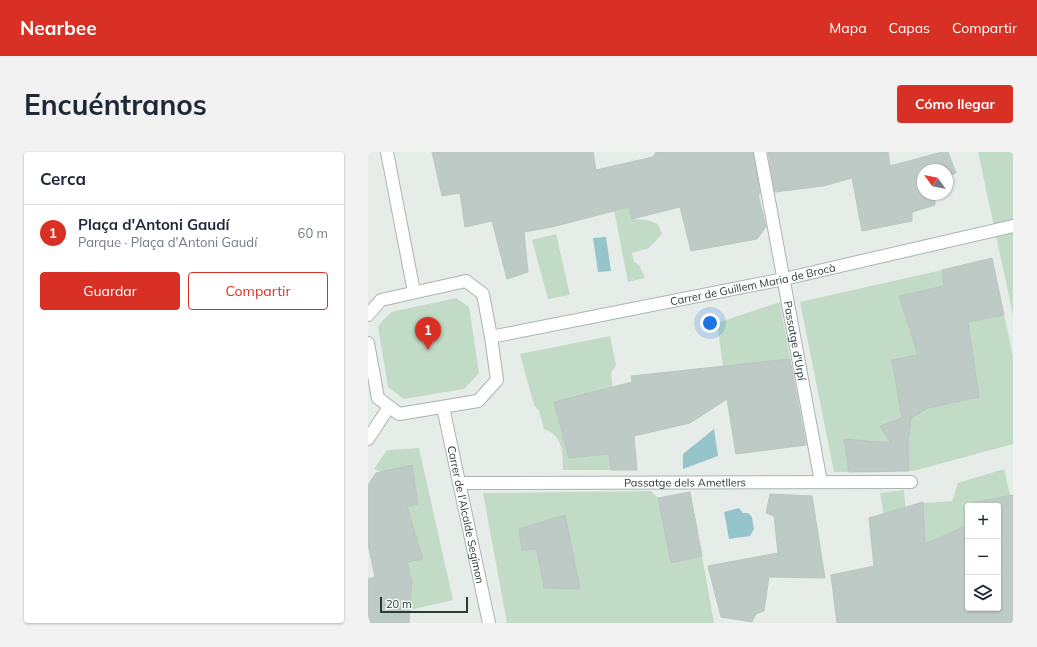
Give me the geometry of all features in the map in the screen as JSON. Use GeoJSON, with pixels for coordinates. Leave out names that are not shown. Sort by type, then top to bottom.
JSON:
{"type":"FeatureCollection","features":[{"type":"Feature","properties":{"kind":"street"},"geometry":{"type":"LineString","coordinates":[[387,152],[414,292]]}},
{"type":"Feature","properties":{"kind":"street","name":"Passatge d'Urpí"},"geometry":{"type":"LineString","coordinates":[[760,152],[821,482]]}},
{"type":"Feature","properties":{"kind":"street","name":"Carrer de Guillem Maria de Brocà"},"geometry":{"type":"LineString","coordinates":[[491,337],[784,279],[1013,226]]}},
{"type":"Feature","properties":{"kind":"street"},"geometry":{"type":"LineString","coordinates":[[368,343],[369,358],[378,398],[399,414],[478,401],[497,380],[483,294],[466,281],[381,300],[370,310]]}},
{"type":"Feature","properties":{"kind":"street"},"geometry":{"type":"LineString","coordinates":[[368,439],[389,407]]}},
{"type":"Feature","properties":{"kind":"street","name":"Carrer de l'Alcalde Segimon"},"geometry":{"type":"LineString","coordinates":[[443,407],[489,623]]}},
{"type":"Feature","properties":{"kind":"street","name":"Passatge dels Ametllers"},"geometry":{"type":"LineString","coordinates":[[460,483],[911,482]]}},
{"type":"Feature","properties":{"kind":"green space"},"geometry":{"type":"Polygon","coordinates":[[[978,152],[1013,152],[1013,315],[978,152]]]}},
{"type":"Feature","properties":{"kind":"green space"},"geometry":{"type":"Polygon","coordinates":[[[628,206],[632,219],[648,220],[658,224],[662,234],[649,248],[632,253],[634,262],[639,265],[645,278],[628,282],[614,210],[628,206]]]}},
{"type":"Feature","properties":{"kind":"green space"},"geometry":{"type":"Polygon","coordinates":[[[556,234],[570,295],[548,299],[532,240],[556,234]]]}},
{"type":"Feature","properties":{"kind":"green space"},"geometry":{"type":"Polygon","coordinates":[[[942,270],[944,286],[899,296],[911,334],[1004,315],[1013,356],[1013,444],[913,471],[834,472],[800,302],[942,270]]]}},
{"type":"Feature","properties":{"kind":"green space"},"geometry":{"type":"Polygon","coordinates":[[[456,298],[469,307],[479,373],[464,389],[404,399],[388,387],[378,327],[391,312],[456,298]]]}},
{"type":"Feature","properties":{"kind":"green space"},"geometry":{"type":"Polygon","coordinates":[[[780,302],[790,359],[723,366],[717,323],[780,302]]]}},
{"type":"Feature","properties":{"kind":"green space"},"geometry":{"type":"Polygon","coordinates":[[[610,336],[616,365],[611,373],[614,400],[554,402],[570,458],[607,454],[608,439],[611,470],[563,470],[561,445],[555,436],[544,429],[539,411],[534,405],[520,354],[610,336]]]}},
{"type":"Feature","properties":{"kind":"green space"},"geometry":{"type":"Polygon","coordinates":[[[419,448],[453,600],[410,610],[412,582],[407,562],[389,512],[418,504],[412,465],[381,472],[374,469],[387,450],[419,448]]]}},
{"type":"Feature","properties":{"kind":"green space"},"geometry":{"type":"Polygon","coordinates":[[[1004,469],[1010,495],[1013,495],[1013,557],[1001,516],[1001,503],[965,503],[965,562],[897,587],[880,493],[904,490],[906,515],[924,513],[923,503],[952,501],[958,483],[1004,469]]]}},
{"type":"Feature","properties":{"kind":"green space"},"geometry":{"type":"Polygon","coordinates":[[[651,491],[658,498],[671,563],[702,556],[714,623],[507,623],[483,493],[651,491]]]}},
{"type":"Feature","properties":{"kind":"water"},"geometry":{"type":"Polygon","coordinates":[[[606,237],[611,271],[598,272],[593,238],[606,237]]]}},
{"type":"Feature","properties":{"kind":"water"},"geometry":{"type":"Polygon","coordinates":[[[714,429],[718,456],[683,469],[683,454],[714,429]]]}},
{"type":"Feature","properties":{"kind":"water"},"geometry":{"type":"Polygon","coordinates":[[[739,508],[743,513],[748,513],[752,517],[754,529],[750,536],[729,539],[724,512],[739,508]]]}},
{"type":"Feature","properties":{"kind":"building"},"geometry":{"type":"Polygon","coordinates":[[[432,152],[593,152],[596,170],[653,157],[656,152],[753,152],[760,194],[758,194],[766,227],[757,239],[691,251],[680,207],[632,219],[629,207],[552,227],[524,232],[528,272],[507,279],[492,221],[465,227],[460,193],[442,196],[432,152]]]}},
{"type":"Feature","properties":{"kind":"building"},"geometry":{"type":"Polygon","coordinates":[[[768,152],[888,152],[890,166],[942,152],[948,152],[953,164],[917,164],[917,200],[935,200],[935,205],[912,212],[912,221],[862,231],[852,178],[823,186],[775,192],[768,152]]]}},
{"type":"Feature","properties":{"kind":"building"},"geometry":{"type":"Polygon","coordinates":[[[953,165],[956,173],[953,174],[953,165]]]}},
{"type":"Feature","properties":{"kind":"building"},"geometry":{"type":"Polygon","coordinates":[[[992,258],[1004,315],[968,322],[979,397],[928,408],[911,418],[908,444],[909,471],[849,472],[844,439],[891,443],[880,426],[902,418],[892,360],[918,355],[899,296],[944,286],[942,270],[992,258]]]}},
{"type":"Feature","properties":{"kind":"building"},"geometry":{"type":"Polygon","coordinates":[[[790,359],[806,445],[736,454],[727,399],[690,423],[634,436],[637,470],[611,470],[609,454],[569,458],[554,402],[632,382],[631,376],[790,359]]]}},
{"type":"Feature","properties":{"kind":"building"},"geometry":{"type":"Polygon","coordinates":[[[412,465],[418,504],[407,507],[423,559],[407,562],[412,582],[409,623],[371,623],[368,614],[368,579],[375,577],[368,544],[368,485],[376,473],[412,465]]]}},
{"type":"Feature","properties":{"kind":"building"},"geometry":{"type":"Polygon","coordinates":[[[690,492],[702,556],[671,563],[658,498],[690,492]]]}},
{"type":"Feature","properties":{"kind":"building"},"geometry":{"type":"Polygon","coordinates":[[[770,494],[812,496],[825,578],[769,577],[764,611],[756,614],[752,622],[721,617],[708,566],[778,553],[774,516],[766,513],[770,494]]]}},
{"type":"Feature","properties":{"kind":"building"},"geometry":{"type":"Polygon","coordinates":[[[1013,495],[1013,623],[837,623],[831,575],[874,566],[869,518],[923,502],[925,544],[965,526],[965,611],[1001,611],[1001,503],[975,502],[1013,495]]]}},
{"type":"Feature","properties":{"kind":"building"},"geometry":{"type":"Polygon","coordinates":[[[565,515],[580,589],[544,588],[537,549],[522,550],[519,529],[565,515]]]}},
{"type":"Feature","properties":{"kind":"place","name":"Plaça d'Antoni Gaudí"},"geometry":{"type":"Point","coordinates":[428,350]}}]}
